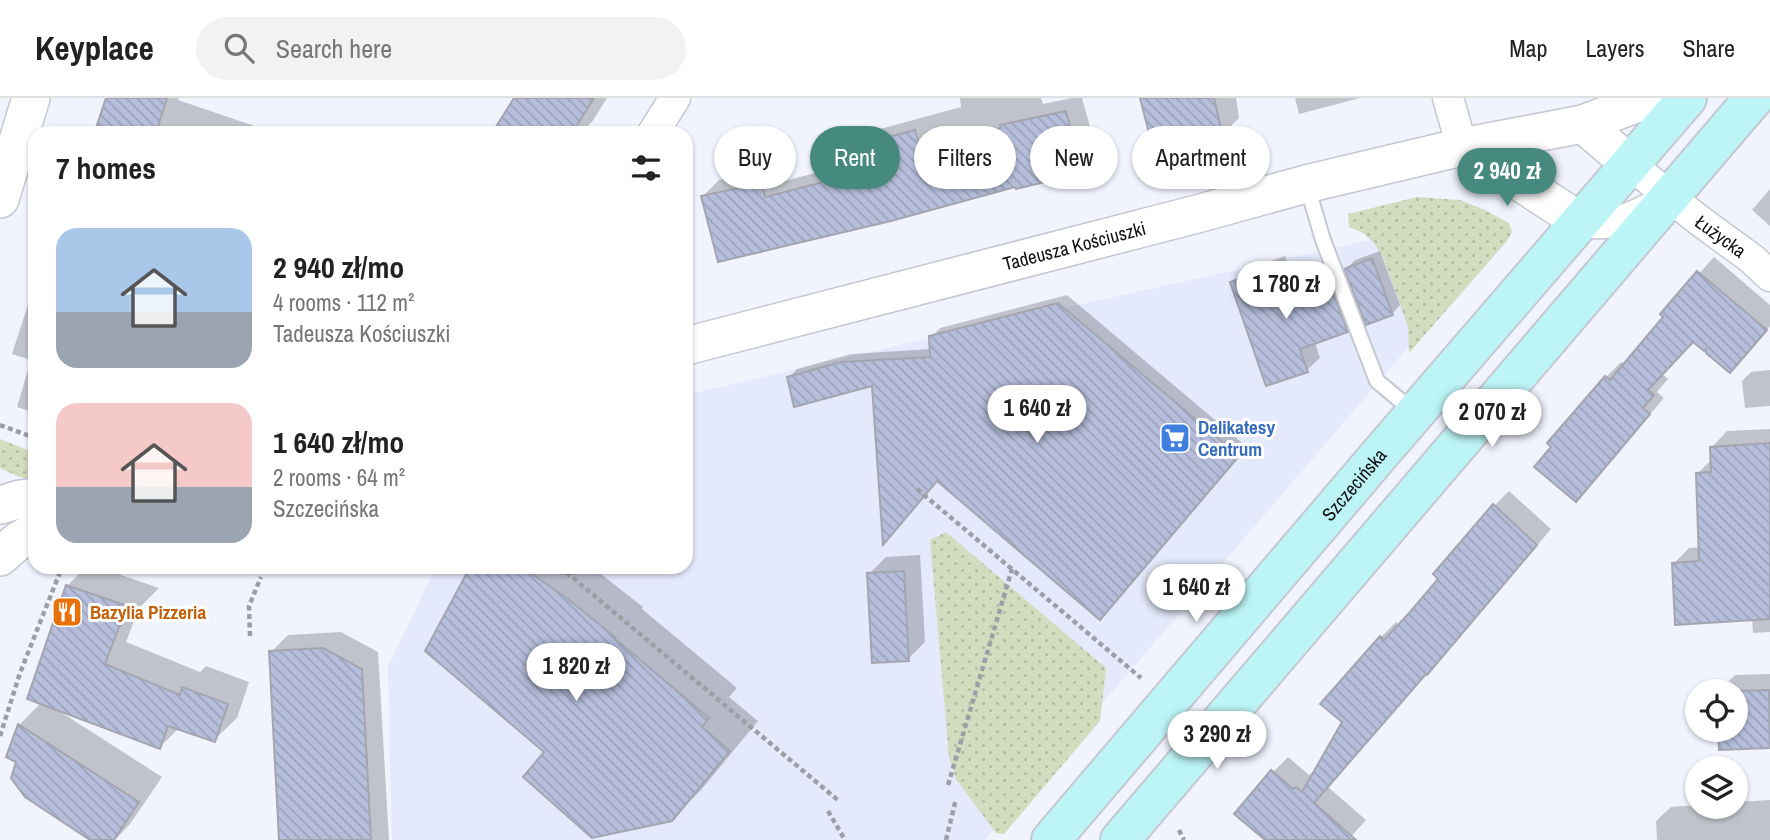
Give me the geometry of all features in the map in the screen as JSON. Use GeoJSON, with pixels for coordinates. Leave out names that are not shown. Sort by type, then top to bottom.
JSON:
{"type":"FeatureCollection","features":[{"type":"Feature","properties":{"kind":"main road","name":"Szczecińska"},"geometry":{"type":"LineString","coordinates":[[1051,840],[1687,98]]}},
{"type":"Feature","properties":{"kind":"main road"},"geometry":{"type":"LineString","coordinates":[[1119,840],[1754,98]]}},
{"type":"Feature","properties":{"kind":"street"},"geometry":{"type":"LineString","coordinates":[[657,126],[675,98]]}},
{"type":"Feature","properties":{"kind":"street"},"geometry":{"type":"LineString","coordinates":[[1448,98],[1462,148],[1581,222],[1620,222],[1670,197]]}},
{"type":"Feature","properties":{"kind":"street","name":"Tadeusza Kościuszki"},"geometry":{"type":"LineString","coordinates":[[693,344],[1306,184],[1462,148],[1583,124],[1651,98]]}},
{"type":"Feature","properties":{"kind":"street"},"geometry":{"type":"LineString","coordinates":[[0,199],[18,116]]}},
{"type":"Feature","properties":{"kind":"street"},"geometry":{"type":"LineString","coordinates":[[1583,124],[1630,164]]}},
{"type":"Feature","properties":{"kind":"street","name":"Łużycka"},"geometry":{"type":"LineString","coordinates":[[1630,164],[1770,276]]}},
{"type":"Feature","properties":{"kind":"street"},"geometry":{"type":"LineString","coordinates":[[0,557],[18,541],[18,504]]}},
{"type":"Feature","properties":{"kind":"lane"},"geometry":{"type":"LineString","coordinates":[[1306,184],[1323,240],[1377,382],[1416,413]]}},
{"type":"Feature","properties":{"kind":"path"},"geometry":{"type":"LineString","coordinates":[[0,425],[28,435]]}},
{"type":"Feature","properties":{"kind":"path"},"geometry":{"type":"LineString","coordinates":[[917,489],[1145,681]]}},
{"type":"Feature","properties":{"kind":"path"},"geometry":{"type":"LineString","coordinates":[[948,785],[1012,569]]}},
{"type":"Feature","properties":{"kind":"path"},"geometry":{"type":"LineString","coordinates":[[0,736],[20,673],[59,574]]}},
{"type":"Feature","properties":{"kind":"path"},"geometry":{"type":"LineString","coordinates":[[568,574],[839,801]]}},
{"type":"Feature","properties":{"kind":"path"},"geometry":{"type":"LineString","coordinates":[[250,636],[249,606],[261,577]]}},
{"type":"Feature","properties":{"kind":"path"},"geometry":{"type":"LineString","coordinates":[[946,840],[956,799]]}},
{"type":"Feature","properties":{"kind":"path"},"geometry":{"type":"LineString","coordinates":[[828,811],[845,840]]}},
{"type":"Feature","properties":{"kind":"shaded area"},"geometry":{"type":"Polygon","coordinates":[[[1438,225],[1497,244],[985,840],[392,840],[388,666],[433,574],[693,574],[693,393],[1438,225]]]}},
{"type":"Feature","properties":{"kind":"green space"},"geometry":{"type":"Polygon","coordinates":[[[1417,197],[1460,200],[1509,223],[1512,232],[1409,353],[1408,327],[1383,257],[1363,233],[1349,227],[1348,214],[1417,197]]]}},
{"type":"Feature","properties":{"kind":"green space"},"geometry":{"type":"Polygon","coordinates":[[[0,439],[28,450],[28,479],[0,468],[0,439]]]}},
{"type":"Feature","properties":{"kind":"green space"},"geometry":{"type":"Polygon","coordinates":[[[946,532],[1106,668],[1100,721],[1004,834],[996,833],[956,779],[949,757],[930,540],[946,532]]]}},
{"type":"Feature","properties":{"kind":"building"},"geometry":{"type":"Polygon","coordinates":[[[106,98],[167,98],[158,126],[97,125],[106,98]]]}},
{"type":"Feature","properties":{"kind":"building"},"geometry":{"type":"Polygon","coordinates":[[[514,98],[594,98],[576,126],[496,126],[514,98]]]}},
{"type":"Feature","properties":{"kind":"building"},"geometry":{"type":"Polygon","coordinates":[[[1140,98],[1214,98],[1220,126],[1147,126],[1140,98]]]}},
{"type":"Feature","properties":{"kind":"building"},"geometry":{"type":"Polygon","coordinates":[[[1066,111],[1070,126],[1030,126],[1030,186],[1016,189],[1016,126],[1000,125],[1066,111]]]}},
{"type":"Feature","properties":{"kind":"building"},"geometry":{"type":"Polygon","coordinates":[[[914,130],[914,189],[1008,189],[891,221],[718,262],[701,196],[734,189],[763,189],[765,197],[810,185],[810,189],[900,189],[900,134],[914,130]]]}},
{"type":"Feature","properties":{"kind":"building"},"geometry":{"type":"Polygon","coordinates":[[[1372,258],[1393,315],[1366,325],[1344,269],[1372,258]]]}},
{"type":"Feature","properties":{"kind":"building"},"geometry":{"type":"Polygon","coordinates":[[[1272,267],[1281,292],[1326,275],[1348,332],[1300,349],[1308,372],[1266,386],[1230,282],[1272,267]]]}},
{"type":"Feature","properties":{"kind":"building"},"geometry":{"type":"Polygon","coordinates":[[[1697,271],[1767,330],[1730,373],[1706,353],[1706,349],[1704,351],[1693,342],[1648,390],[1654,395],[1643,408],[1650,414],[1576,502],[1534,467],[1551,447],[1547,443],[1605,376],[1610,380],[1663,317],[1660,314],[1697,271]]]}},
{"type":"Feature","properties":{"kind":"building"},"geometry":{"type":"Polygon","coordinates":[[[1058,303],[1239,456],[1100,620],[937,481],[883,545],[872,386],[794,407],[787,377],[841,362],[930,357],[929,336],[1058,303]]]}},
{"type":"Feature","properties":{"kind":"building"},"geometry":{"type":"Polygon","coordinates":[[[1770,443],[1770,619],[1675,625],[1672,563],[1699,561],[1696,473],[1711,472],[1710,447],[1770,443]]]}},
{"type":"Feature","properties":{"kind":"building"},"geometry":{"type":"Polygon","coordinates":[[[1493,504],[1537,545],[1314,803],[1356,840],[1265,840],[1234,814],[1271,770],[1293,789],[1296,787],[1302,792],[1342,722],[1320,704],[1380,636],[1384,640],[1410,612],[1438,579],[1433,574],[1493,504]]]}},
{"type":"Feature","properties":{"kind":"building"},"geometry":{"type":"Polygon","coordinates":[[[904,571],[909,661],[872,663],[867,573],[904,571]]]}},
{"type":"Feature","properties":{"kind":"building"},"geometry":{"type":"Polygon","coordinates":[[[466,574],[532,574],[615,637],[709,718],[702,727],[730,751],[672,821],[592,838],[523,777],[544,752],[425,651],[466,574]]]}},
{"type":"Feature","properties":{"kind":"building"},"geometry":{"type":"Polygon","coordinates":[[[66,585],[139,610],[119,627],[105,664],[180,695],[182,687],[228,704],[215,742],[168,726],[160,749],[27,699],[66,585]]]}},
{"type":"Feature","properties":{"kind":"building"},"geometry":{"type":"Polygon","coordinates":[[[323,648],[362,669],[371,840],[279,840],[269,651],[323,648]]]}},
{"type":"Feature","properties":{"kind":"building"},"geometry":{"type":"Polygon","coordinates":[[[1769,690],[1770,748],[1719,750],[1719,742],[1748,742],[1748,691],[1769,690]]]}},
{"type":"Feature","properties":{"kind":"building"},"geometry":{"type":"Polygon","coordinates":[[[18,724],[139,802],[114,840],[90,840],[25,797],[11,778],[16,762],[6,757],[18,724]]]}},
{"type":"Feature","properties":{"kind":"place","name":"Delikatesy Centrum"},"geometry":{"type":"Point","coordinates":[1175,438]}},
{"type":"Feature","properties":{"kind":"place","name":"Bazylia Pizzeria"},"geometry":{"type":"Point","coordinates":[67,612]}}]}
